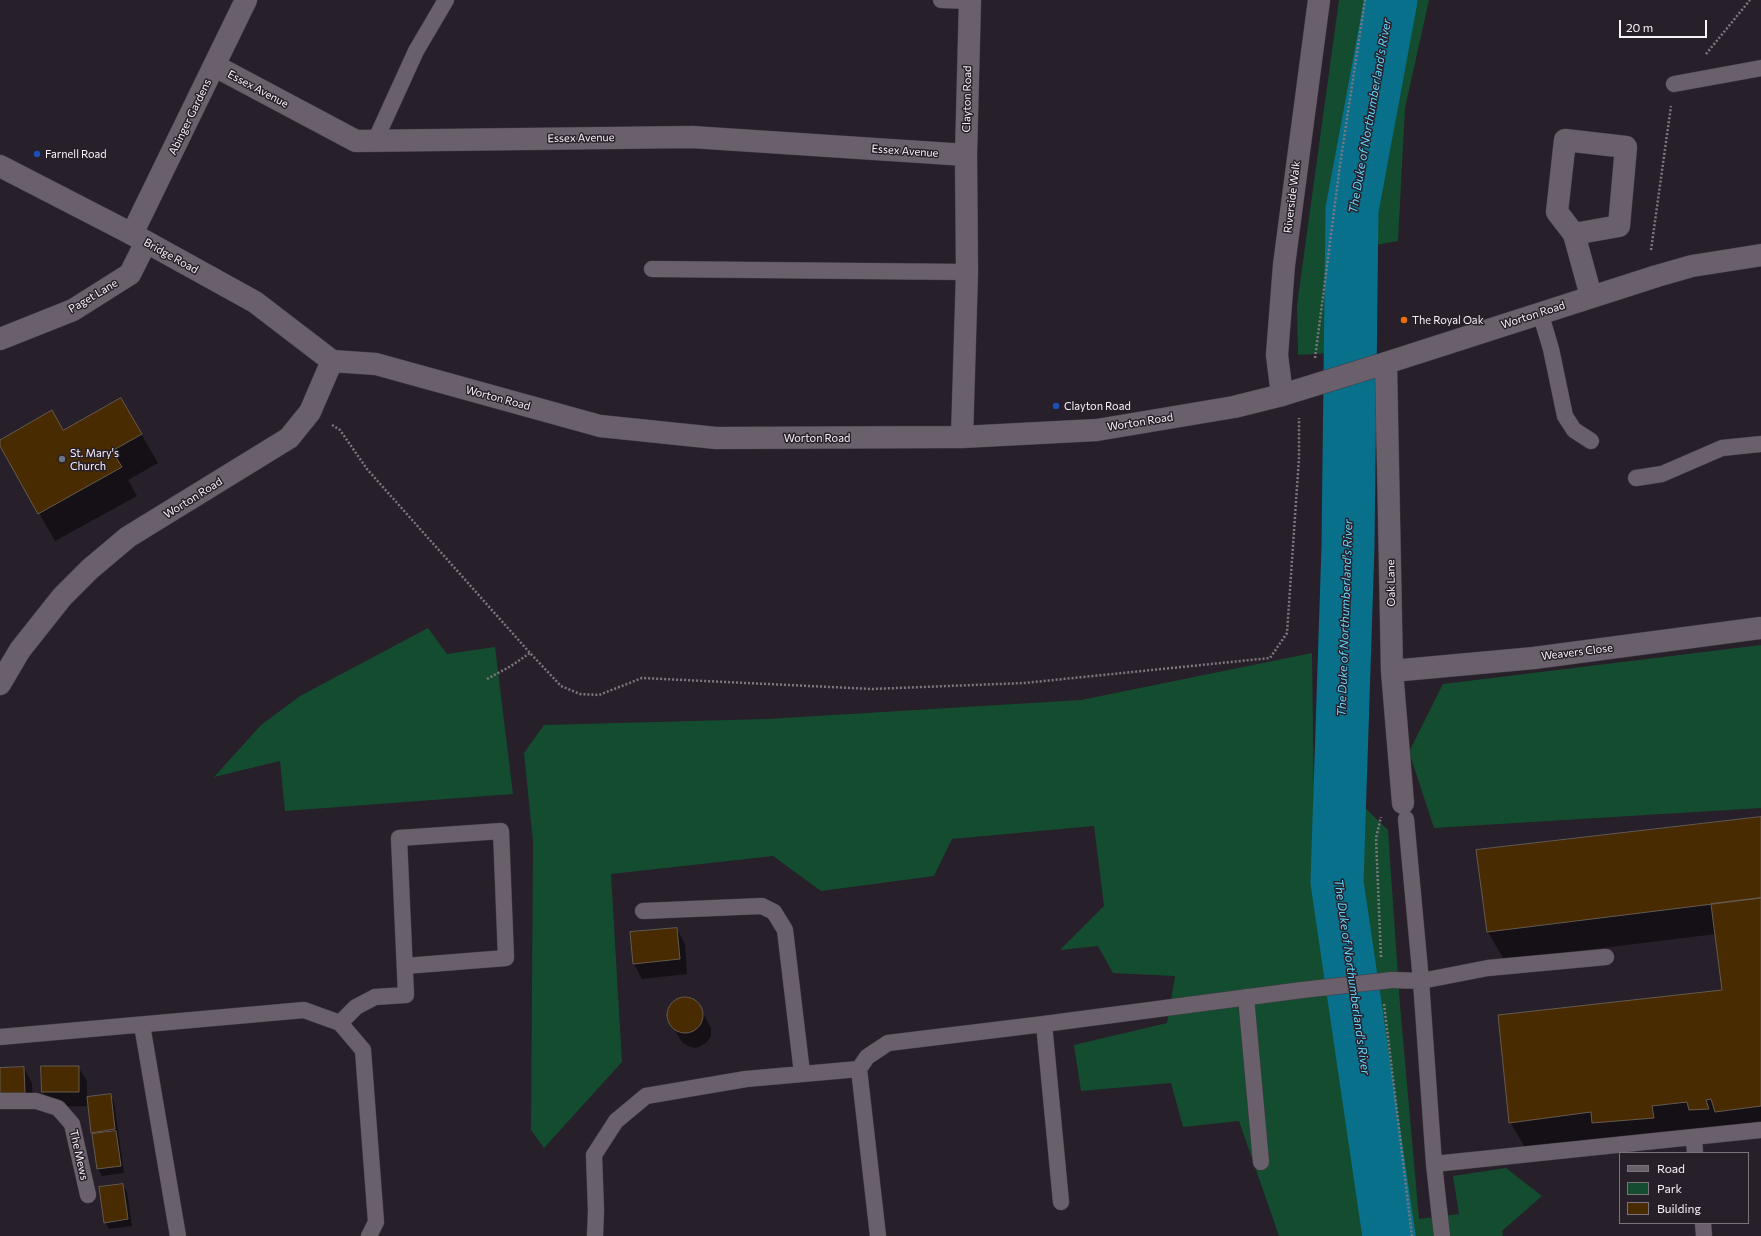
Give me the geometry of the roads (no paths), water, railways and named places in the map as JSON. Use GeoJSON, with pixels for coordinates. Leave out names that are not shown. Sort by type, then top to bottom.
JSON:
{"type":"FeatureCollection","features":[{"type":"Feature","properties":{"kind":"street","name":"Abinger Gardens"},"geometry":{"type":"LineString","coordinates":[[139,238],[215,66],[246,0]]}},
{"type":"Feature","properties":{"kind":"street","name":"Clayton Road"},"geometry":{"type":"LineString","coordinates":[[962,437],[967,272],[966,155],[970,0]]}},
{"type":"Feature","properties":{"kind":"street","name":"Riverside Walk"},"geometry":{"type":"LineString","coordinates":[[1299,389],[1277,355],[1284,265],[1319,0]]}},
{"type":"Feature","properties":{"kind":"street","name":"Essex Avenue"},"geometry":{"type":"LineString","coordinates":[[215,66],[356,141],[692,137],[966,155]]}},
{"type":"Feature","properties":{"kind":"street"},"geometry":{"type":"LineString","coordinates":[[1574,234],[1618,226],[1626,147],[1565,140],[1557,212],[1574,234],[1591,296]]}},
{"type":"Feature","properties":{"kind":"street","name":"Bridge Road"},"geometry":{"type":"LineString","coordinates":[[0,166],[139,238],[255,302],[332,361]]}},
{"type":"Feature","properties":{"kind":"street","name":"Paget Lane"},"geometry":{"type":"LineString","coordinates":[[0,339],[72,310],[130,274],[139,238]]}},
{"type":"Feature","properties":{"kind":"street","name":"Worton Road"},"geometry":{"type":"LineString","coordinates":[[0,684],[20,650],[62,597],[90,569],[128,537],[289,438],[310,412],[332,361],[376,364],[600,426],[716,438],[962,437],[1097,430],[1234,407],[1377,366],[1540,312],[1657,276],[1692,266],[1761,255]]}},
{"type":"Feature","properties":{"kind":"street","name":"Oak Lane"},"geometry":{"type":"LineString","coordinates":[[1377,366],[1392,671],[1404,811]]}},
{"type":"Feature","properties":{"kind":"street","name":"Weavers Close"},"geometry":{"type":"LineString","coordinates":[[1392,671],[1534,658],[1761,628]]}},
{"type":"Feature","properties":{"kind":"lane"},"geometry":{"type":"LineString","coordinates":[[375,141],[416,51],[446,0]]}},
{"type":"Feature","properties":{"kind":"lane"},"geometry":{"type":"LineString","coordinates":[[941,0],[970,0]]}},
{"type":"Feature","properties":{"kind":"lane"},"geometry":{"type":"LineString","coordinates":[[1674,84],[1761,68]]}},
{"type":"Feature","properties":{"kind":"lane"},"geometry":{"type":"LineString","coordinates":[[652,269],[967,272]]}},
{"type":"Feature","properties":{"kind":"lane"},"geometry":{"type":"LineString","coordinates":[[1540,312],[1551,349],[1566,416],[1574,430],[1592,441]]}},
{"type":"Feature","properties":{"kind":"lane"},"geometry":{"type":"LineString","coordinates":[[1636,478],[1662,474],[1722,448],[1761,444]]}},
{"type":"Feature","properties":{"kind":"lane"},"geometry":{"type":"LineString","coordinates":[[1404,811],[1422,981],[1434,1164],[1442,1236]]}},
{"type":"Feature","properties":{"kind":"lane"},"geometry":{"type":"LineString","coordinates":[[340,1023],[356,1007],[375,997],[406,994],[399,838],[501,831],[506,958],[405,966]]}},
{"type":"Feature","properties":{"kind":"lane"},"geometry":{"type":"LineString","coordinates":[[643,911],[762,906],[774,912],[785,930],[802,1073]]}},
{"type":"Feature","properties":{"kind":"lane"},"geometry":{"type":"LineString","coordinates":[[878,1236],[859,1069],[867,1057],[888,1043],[1302,990],[1387,981],[1422,981],[1488,968],[1606,957]]}},
{"type":"Feature","properties":{"kind":"lane"},"geometry":{"type":"LineString","coordinates":[[1246,997],[1261,1162]]}},
{"type":"Feature","properties":{"kind":"lane"},"geometry":{"type":"LineString","coordinates":[[0,1037],[304,1010],[340,1023],[363,1050],[376,1222],[374,1234]]}},
{"type":"Feature","properties":{"kind":"lane"},"geometry":{"type":"LineString","coordinates":[[1044,1024],[1061,1202]]}},
{"type":"Feature","properties":{"kind":"lane"},"geometry":{"type":"LineString","coordinates":[[142,1025],[178,1236]]}},
{"type":"Feature","properties":{"kind":"lane"},"geometry":{"type":"LineString","coordinates":[[594,1236],[596,1211],[594,1156],[616,1121],[646,1096],[746,1079],[859,1069]]}},
{"type":"Feature","properties":{"kind":"lane","name":"The Mews"},"geometry":{"type":"LineString","coordinates":[[0,1100],[36,1101],[58,1108],[72,1124],[88,1195]]}},
{"type":"Feature","properties":{"kind":"lane"},"geometry":{"type":"LineString","coordinates":[[1434,1164],[1695,1145],[1761,1130]]}},
{"type":"Feature","properties":{"kind":"lane"},"geometry":{"type":"LineString","coordinates":[[1703,1224],[1704,1236]]}},
{"type":"Feature","properties":{"kind":"waterway","name":"The Duke of Northumberland's River"},"geometry":{"type":"LineString","coordinates":[[1389,1236],[1337,882],[1348,546],[1352,210],[1391,0]]}},
{"type":"Feature","properties":{"kind":"place","name":"Farnell Road"},"geometry":{"type":"Point","coordinates":[37,154]}},
{"type":"Feature","properties":{"kind":"place","name":"The Royal Oak"},"geometry":{"type":"Point","coordinates":[1404,320]}},
{"type":"Feature","properties":{"kind":"place","name":"Clayton Road"},"geometry":{"type":"Point","coordinates":[1056,406]}},
{"type":"Feature","properties":{"kind":"place","name":"St. Mary's Church"},"geometry":{"type":"Point","coordinates":[62,459]}}]}
